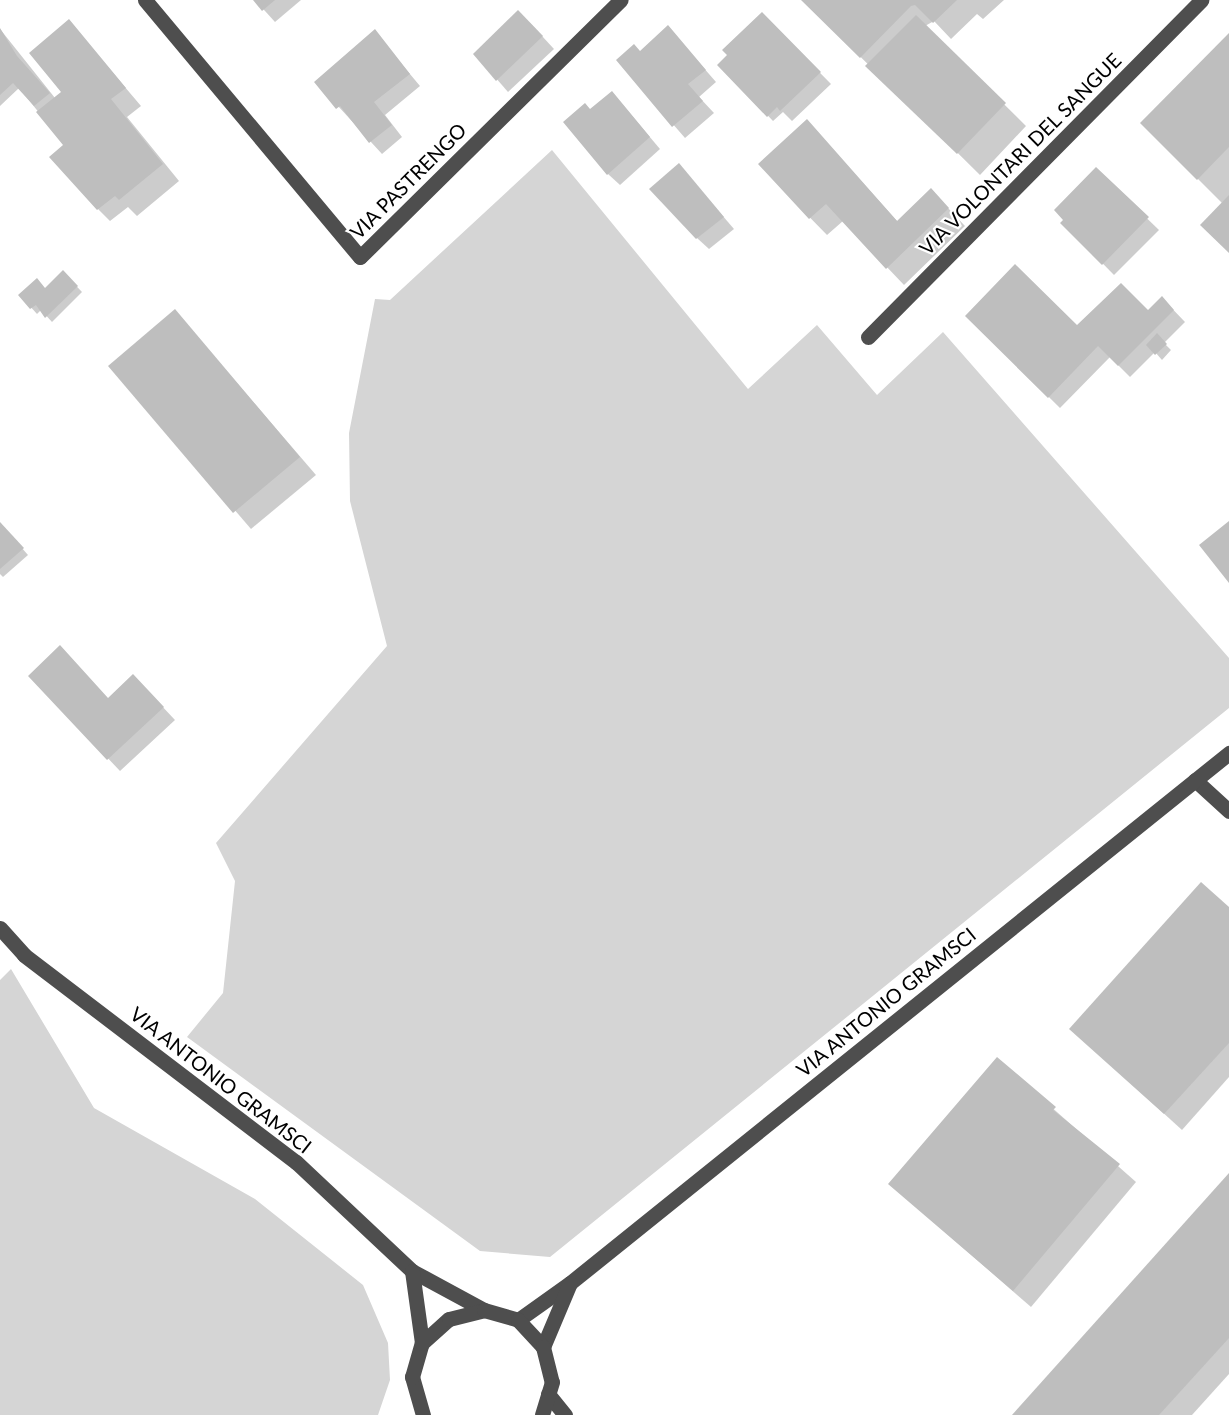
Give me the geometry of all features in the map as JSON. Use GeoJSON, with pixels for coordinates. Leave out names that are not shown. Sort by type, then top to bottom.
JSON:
{"type":"FeatureCollection","features":[{"type":"Feature","properties":{"kind":"street","name":"VIA PASTRENGO"},"geometry":{"type":"LineString","coordinates":[[145,0],[360,257],[621,0]]}},
{"type":"Feature","properties":{"kind":"street","name":"VIA VOLONTARI DEL SANGUE"},"geometry":{"type":"LineString","coordinates":[[868,337],[1202,0]]}},
{"type":"Feature","properties":{"kind":"street","name":"VIA ANTONIO GRAMSCI"},"geometry":{"type":"LineString","coordinates":[[0,928],[24,955],[296,1162],[412,1271],[484,1310],[518,1320],[570,1283],[1229,753]]}},
{"type":"Feature","properties":{"kind":"street"},"geometry":{"type":"LineString","coordinates":[[1195,780],[1229,811]]}},
{"type":"Feature","properties":{"kind":"street"},"geometry":{"type":"LineString","coordinates":[[412,1271],[423,1343],[412,1377],[421,1414]]}},
{"type":"Feature","properties":{"kind":"street","name":"VIA ANTONIO GRAMSCI"},"geometry":{"type":"LineString","coordinates":[[543,1347],[570,1283]]}},
{"type":"Feature","properties":{"kind":"street"},"geometry":{"type":"LineString","coordinates":[[423,1343],[449,1319],[484,1310]]}},
{"type":"Feature","properties":{"kind":"street"},"geometry":{"type":"LineString","coordinates":[[518,1320],[543,1347],[552,1382],[542,1415]]}},
{"type":"Feature","properties":{"kind":"street"},"geometry":{"type":"LineString","coordinates":[[548,1394],[565,1415]]}},
{"type":"Feature","properties":{"kind":"shaded area"},"geometry":{"type":"Polygon","coordinates":[[[552,150],[748,389],[817,325],[877,395],[943,332],[1229,658],[1229,708],[550,1257],[480,1251],[187,1037],[223,993],[235,881],[216,843],[387,646],[350,501],[349,433],[375,299],[390,300],[552,150]]]}},
{"type":"Feature","properties":{"kind":"shaded area"},"geometry":{"type":"Polygon","coordinates":[[[11,969],[94,1108],[255,1199],[363,1285],[388,1343],[390,1380],[378,1415],[0,1415],[0,980],[11,969]]]}},
{"type":"Feature","properties":{"kind":"building"},"geometry":{"type":"Polygon","coordinates":[[[253,0],[275,0],[262,11],[253,0]]]}},
{"type":"Feature","properties":{"kind":"building"},"geometry":{"type":"Polygon","coordinates":[[[801,0],[957,0],[933,23],[915,5],[911,6],[860,58],[801,0]]]}},
{"type":"Feature","properties":{"kind":"building"},"geometry":{"type":"Polygon","coordinates":[[[518,10],[543,36],[496,81],[473,54],[518,10]]]}},
{"type":"Feature","properties":{"kind":"building"},"geometry":{"type":"Polygon","coordinates":[[[762,12],[821,72],[780,111],[777,107],[767,117],[717,65],[727,55],[722,50],[762,12]]]}},
{"type":"Feature","properties":{"kind":"building"},"geometry":{"type":"Polygon","coordinates":[[[916,15],[1006,103],[957,154],[865,66],[916,15]]]}},
{"type":"Feature","properties":{"kind":"building"},"geometry":{"type":"Polygon","coordinates":[[[69,19],[126,88],[111,99],[163,164],[119,200],[115,196],[97,210],[49,157],[63,145],[36,112],[61,92],[29,53],[69,19]]]}},
{"type":"Feature","properties":{"kind":"building"},"geometry":{"type":"Polygon","coordinates":[[[668,25],[706,70],[688,84],[703,101],[672,127],[616,60],[634,44],[640,51],[668,25]]]}},
{"type":"Feature","properties":{"kind":"building"},"geometry":{"type":"Polygon","coordinates":[[[0,28],[17,56],[50,93],[34,106],[13,83],[0,95],[0,28]]]}},
{"type":"Feature","properties":{"kind":"building"},"geometry":{"type":"Polygon","coordinates":[[[375,29],[410,74],[374,102],[392,125],[369,143],[340,106],[336,109],[314,82],[375,29]]]}},
{"type":"Feature","properties":{"kind":"building"},"geometry":{"type":"Polygon","coordinates":[[[1229,33],[1229,147],[1197,180],[1140,123],[1229,33]]]}},
{"type":"Feature","properties":{"kind":"building"},"geometry":{"type":"Polygon","coordinates":[[[612,91],[650,137],[607,175],[563,122],[585,103],[590,109],[612,91]]]}},
{"type":"Feature","properties":{"kind":"building"},"geometry":{"type":"Polygon","coordinates":[[[807,119],[897,221],[931,188],[949,208],[886,269],[826,204],[809,219],[758,164],[807,119]]]}},
{"type":"Feature","properties":{"kind":"building"},"geometry":{"type":"Polygon","coordinates":[[[679,163],[724,217],[696,239],[649,189],[679,163]]]}},
{"type":"Feature","properties":{"kind":"building"},"geometry":{"type":"Polygon","coordinates":[[[1096,167],[1149,217],[1102,265],[1060,223],[1063,220],[1054,210],[1096,167]]]}},
{"type":"Feature","properties":{"kind":"building"},"geometry":{"type":"Polygon","coordinates":[[[1229,195],[1229,253],[1200,225],[1229,195]]]}},
{"type":"Feature","properties":{"kind":"building"},"geometry":{"type":"Polygon","coordinates":[[[1015,264],[1077,325],[1121,283],[1148,310],[1162,296],[1174,310],[1118,366],[1098,346],[1048,398],[965,316],[1015,264]]]}},
{"type":"Feature","properties":{"kind":"building"},"geometry":{"type":"Polygon","coordinates":[[[63,270],[78,286],[45,318],[36,305],[30,309],[18,295],[37,278],[45,288],[63,270]]]}},
{"type":"Feature","properties":{"kind":"building"},"geometry":{"type":"Polygon","coordinates":[[[175,309],[300,457],[233,513],[108,366],[175,309]]]}},
{"type":"Feature","properties":{"kind":"building"},"geometry":{"type":"Polygon","coordinates":[[[1157,333],[1167,344],[1155,355],[1146,345],[1157,333]]]}},
{"type":"Feature","properties":{"kind":"building"},"geometry":{"type":"Polygon","coordinates":[[[1229,521],[1229,583],[1199,545],[1229,521]]]}},
{"type":"Feature","properties":{"kind":"building"},"geometry":{"type":"Polygon","coordinates":[[[0,522],[24,548],[0,569],[0,522]]]}},
{"type":"Feature","properties":{"kind":"building"},"geometry":{"type":"Polygon","coordinates":[[[60,645],[108,698],[133,674],[164,707],[107,760],[28,676],[60,645]]]}},
{"type":"Feature","properties":{"kind":"building"},"geometry":{"type":"Polygon","coordinates":[[[1201,882],[1229,907],[1229,1043],[1164,1114],[1069,1029],[1201,882]]]}},
{"type":"Feature","properties":{"kind":"building"},"geometry":{"type":"Polygon","coordinates":[[[997,1057],[1056,1107],[1053,1110],[1120,1164],[1013,1291],[888,1184],[997,1057]]]}},
{"type":"Feature","properties":{"kind":"building"},"geometry":{"type":"Polygon","coordinates":[[[1229,1173],[1229,1338],[1159,1415],[1012,1415],[1229,1173]]]}}]}
